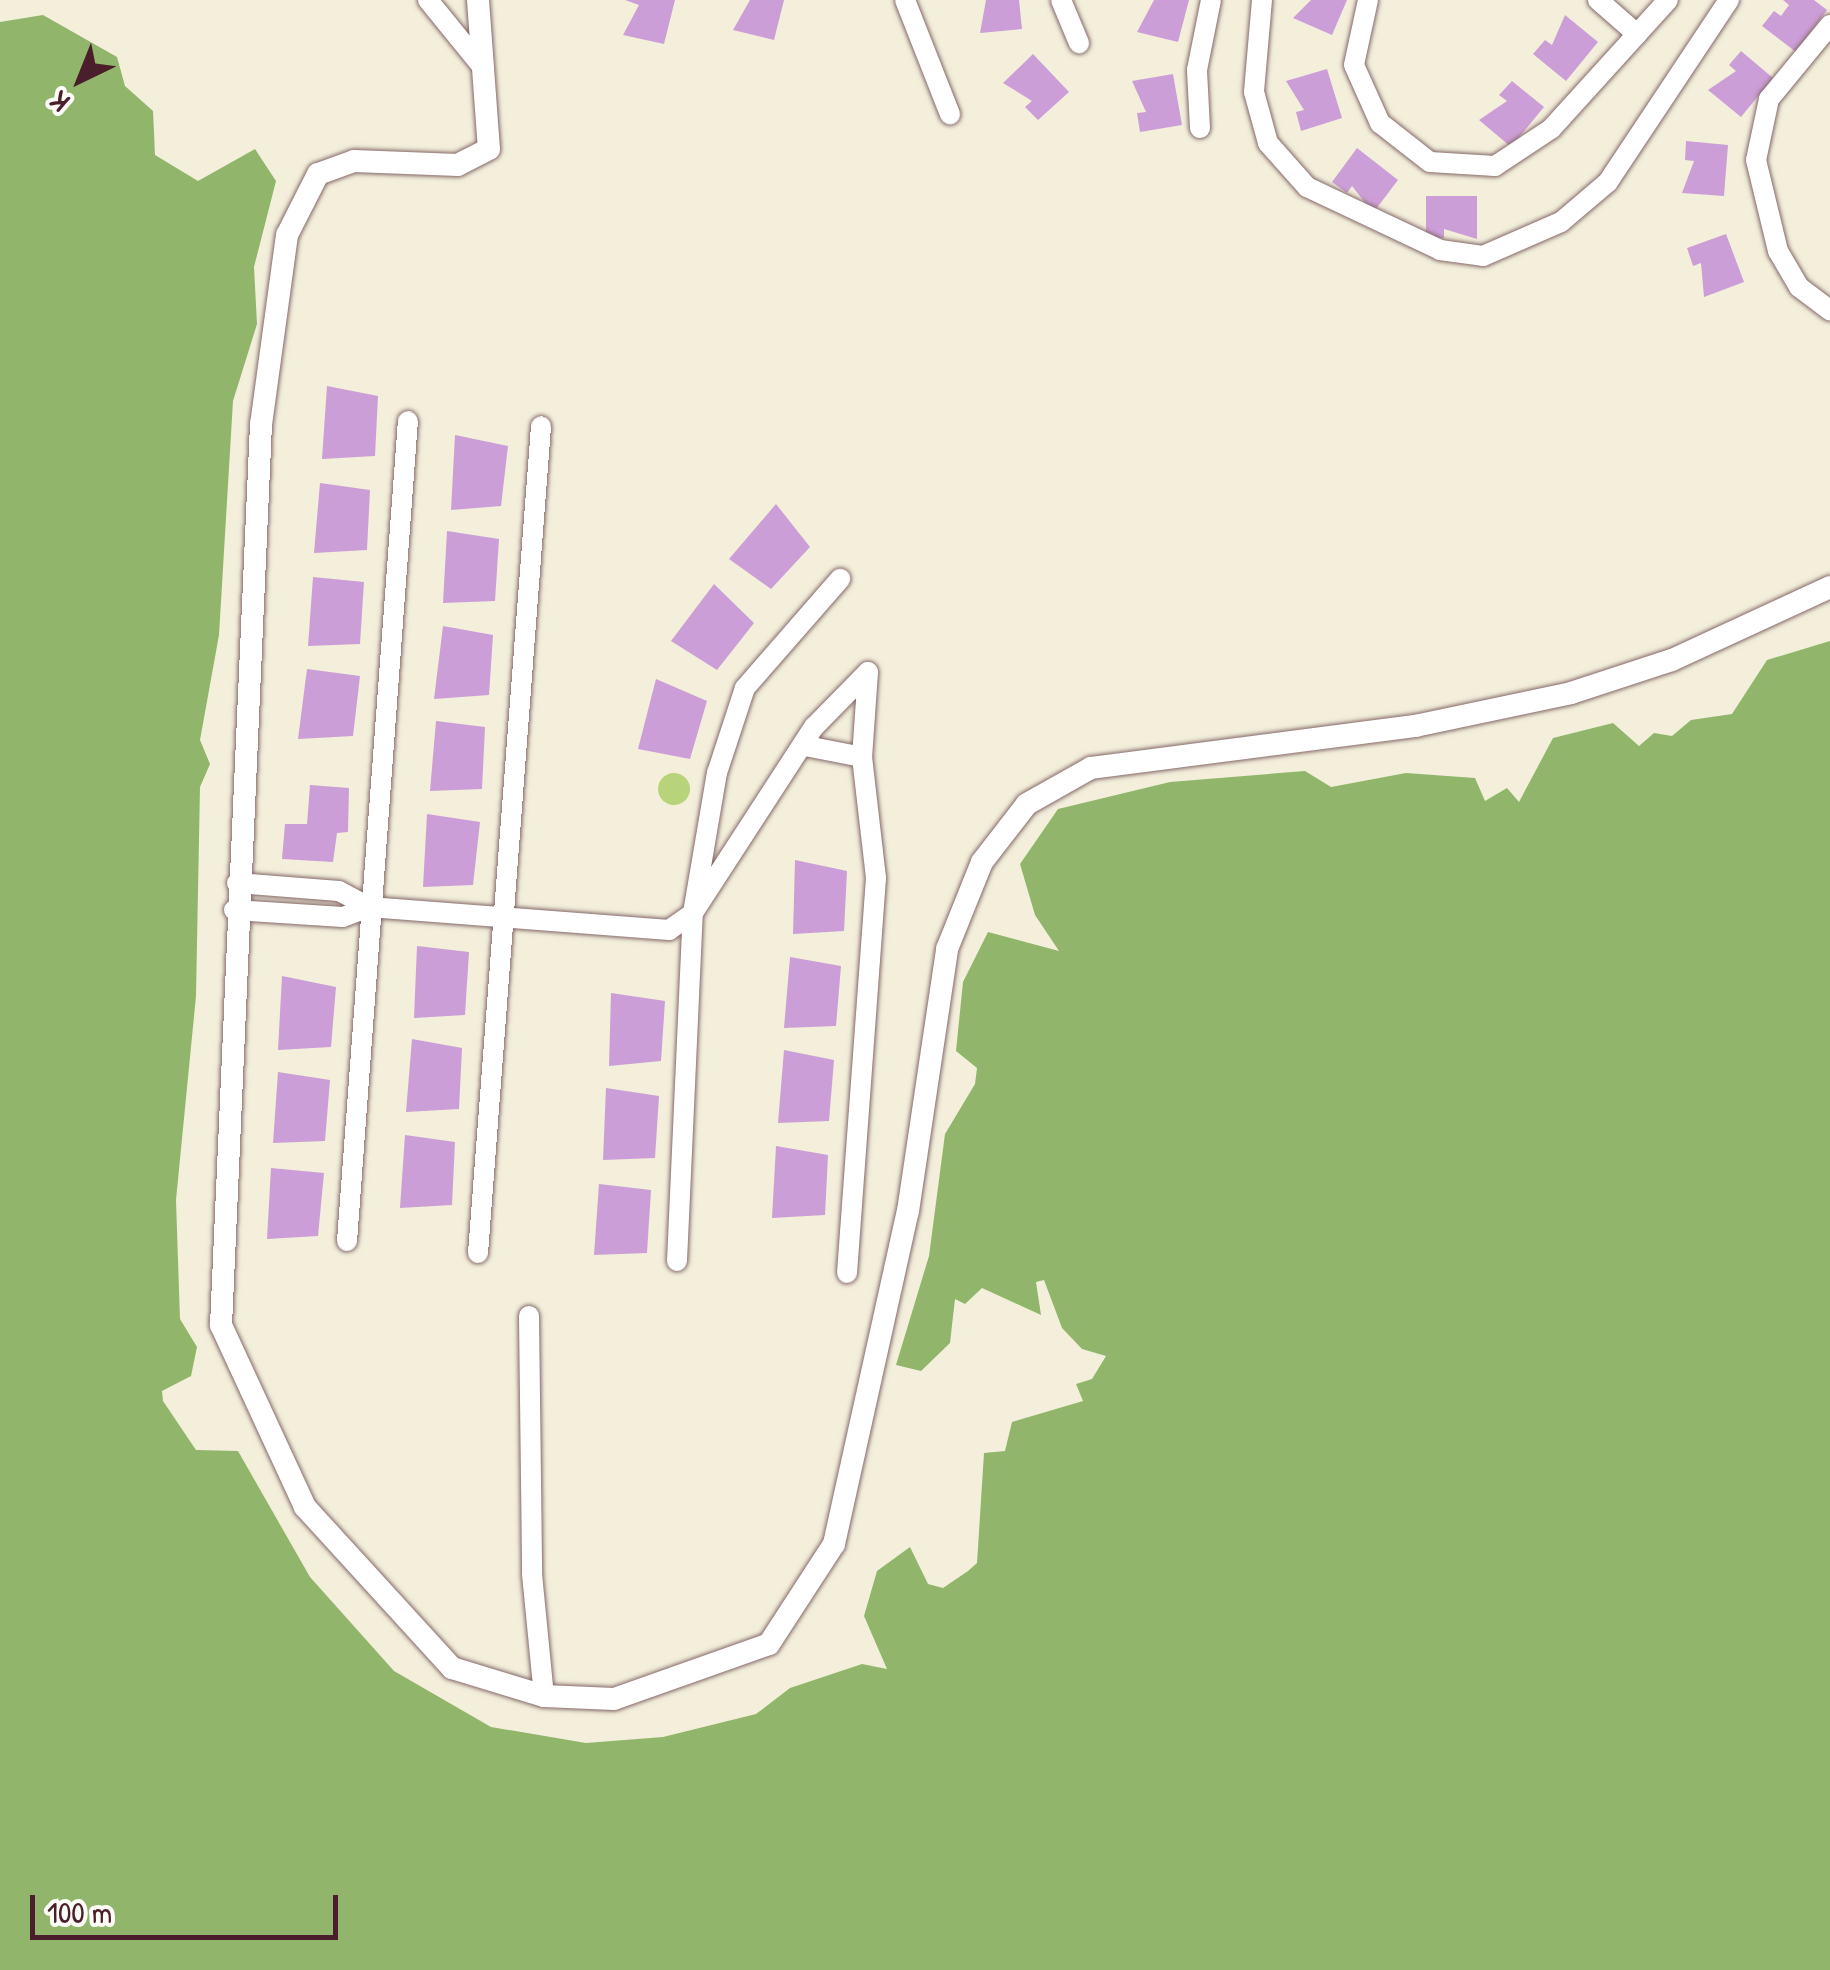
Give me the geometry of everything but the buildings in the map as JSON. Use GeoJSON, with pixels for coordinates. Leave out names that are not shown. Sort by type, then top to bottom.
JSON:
{"type":"FeatureCollection","features":[{"type":"Feature","properties":{"kind":"street"},"geometry":{"type":"LineString","coordinates":[[428,0],[484,69]]}},
{"type":"Feature","properties":{"kind":"street"},"geometry":{"type":"LineString","coordinates":[[478,0],[488,149],[458,166],[354,161],[318,174],[287,235],[260,424],[234,910],[221,1325],[242,1386],[305,1508],[394,1612],[452,1668],[544,1696],[614,1699],[769,1644],[834,1544],[908,1211],[947,949],[988,852],[1027,804],[1092,768],[1415,726],[1571,693],[1672,660],[1830,587]]}},
{"type":"Feature","properties":{"kind":"street"},"geometry":{"type":"LineString","coordinates":[[905,0],[950,114]]}},
{"type":"Feature","properties":{"kind":"street"},"geometry":{"type":"LineString","coordinates":[[1061,0],[1079,43]]}},
{"type":"Feature","properties":{"kind":"street"},"geometry":{"type":"LineString","coordinates":[[1200,128],[1197,70],[1212,0]]}},
{"type":"Feature","properties":{"kind":"street"},"geometry":{"type":"LineString","coordinates":[[1262,0],[1254,92],[1281,158],[1306,187],[1373,224],[1483,256],[1561,222],[1608,182],[1729,0]]}},
{"type":"Feature","properties":{"kind":"street"},"geometry":{"type":"LineString","coordinates":[[1368,0],[1354,65],[1366,100],[1406,147],[1457,165],[1512,163],[1668,0]]}},
{"type":"Feature","properties":{"kind":"street"},"geometry":{"type":"LineString","coordinates":[[1598,0],[1637,34]]}},
{"type":"Feature","properties":{"kind":"street"},"geometry":{"type":"LineString","coordinates":[[1830,25],[1769,98],[1756,160],[1778,251],[1799,287],[1830,310]]}},
{"type":"Feature","properties":{"kind":"street"},"geometry":{"type":"LineString","coordinates":[[347,1241],[408,421]]}},
{"type":"Feature","properties":{"kind":"street"},"geometry":{"type":"LineString","coordinates":[[478,1253],[541,426]]}},
{"type":"Feature","properties":{"kind":"street"},"geometry":{"type":"LineString","coordinates":[[677,1260],[693,913],[717,773],[745,688],[840,579]]}},
{"type":"Feature","properties":{"kind":"street"},"geometry":{"type":"LineString","coordinates":[[234,910],[342,917],[369,907],[502,914],[669,930],[693,913],[806,746],[868,672],[862,757],[876,878],[847,1274]]}},
{"type":"Feature","properties":{"kind":"street"},"geometry":{"type":"LineString","coordinates":[[806,746],[862,757]]}},
{"type":"Feature","properties":{"kind":"street"},"geometry":{"type":"LineString","coordinates":[[236,883],[339,890],[369,907]]}},
{"type":"Feature","properties":{"kind":"street"},"geometry":{"type":"LineString","coordinates":[[529,1316],[532,1574],[544,1696]]}},
{"type":"Feature","properties":{"kind":"green space"},"geometry":{"type":"Polygon","coordinates":[[[43,15],[117,57],[125,86],[153,111],[155,155],[198,181],[255,149],[276,181],[254,267],[257,324],[233,401],[219,635],[200,740],[210,764],[200,787],[196,996],[176,1200],[180,1319],[197,1347],[191,1376],[162,1391],[163,1401],[196,1450],[238,1451],[310,1577],[394,1671],[491,1727],[586,1743],[663,1737],[756,1714],[790,1688],[862,1664],[887,1669],[864,1616],[877,1571],[910,1547],[928,1584],[943,1588],[968,1571],[977,1563],[984,1453],[1005,1451],[1012,1422],[1083,1401],[1076,1384],[1092,1379],[1106,1356],[1082,1349],[1062,1328],[1044,1280],[1036,1282],[1041,1315],[982,1288],[965,1304],[955,1299],[950,1343],[921,1371],[896,1365],[929,1256],[945,1134],[975,1084],[977,1068],[956,1051],[963,982],[988,932],[1059,951],[1035,915],[1020,864],[1058,809],[1170,782],[1305,771],[1331,787],[1406,773],[1475,778],[1485,801],[1507,788],[1519,802],[1553,738],[1613,723],[1639,746],[1654,733],[1672,736],[1691,720],[1732,714],[1767,660],[1830,641],[1830,1970],[0,1970],[0,22],[43,15]]]}},
{"type":"Feature","properties":{"kind":"green space"},"geometry":{"type":"Polygon","coordinates":[[[674,773],[685,778],[690,789],[685,800],[674,805],[663,800],[658,789],[663,778],[674,773]]]}}]}
